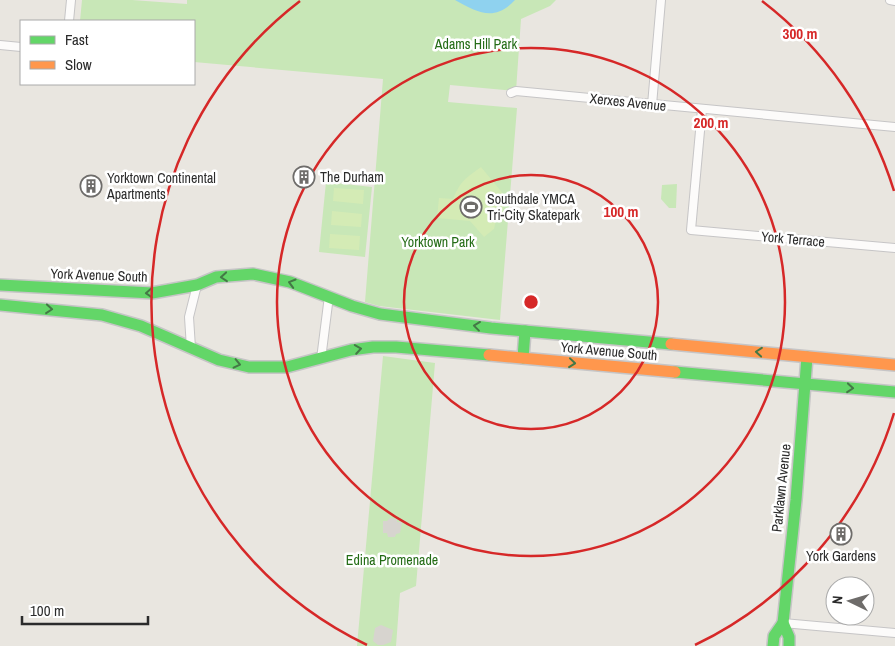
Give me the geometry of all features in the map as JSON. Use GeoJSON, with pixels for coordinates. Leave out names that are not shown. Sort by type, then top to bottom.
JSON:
{"type":"FeatureCollection","features":[{"type":"Feature","properties":{"kind":"street"},"geometry":{"type":"LineString","coordinates":[[69,20],[71,0]]}},
{"type":"Feature","properties":{"kind":"street"},"geometry":{"type":"LineString","coordinates":[[652,105],[661,0]]}},
{"type":"Feature","properties":{"kind":"street"},"geometry":{"type":"LineString","coordinates":[[890,0],[895,0]]}},
{"type":"Feature","properties":{"kind":"street"},"geometry":{"type":"LineString","coordinates":[[0,45],[20,47]]}},
{"type":"Feature","properties":{"kind":"street","name":"Xerxes Avenue"},"geometry":{"type":"LineString","coordinates":[[512,93],[516,91],[895,127]]}},
{"type":"Feature","properties":{"kind":"street","name":"York Terrace"},"geometry":{"type":"LineString","coordinates":[[702,109],[691,230],[895,248]]}},
{"type":"Feature","properties":{"kind":"street","name":"York Avenue South"},"geometry":{"type":"LineString","coordinates":[[0,285],[152,293],[197,285],[216,277],[253,274],[290,282],[352,306],[380,314],[525,331],[895,364]]}},
{"type":"Feature","properties":{"kind":"street"},"geometry":{"type":"LineString","coordinates":[[191,348],[190,317],[197,285]]}},
{"type":"Feature","properties":{"kind":"street"},"geometry":{"type":"LineString","coordinates":[[321,359],[329,296]]}},
{"type":"Feature","properties":{"kind":"street","name":"York Avenue South"},"geometry":{"type":"LineString","coordinates":[[0,305],[102,315],[141,326],[219,360],[249,367],[286,367],[351,350],[373,347],[396,347],[895,392]]}},
{"type":"Feature","properties":{"kind":"street"},"geometry":{"type":"LineString","coordinates":[[523,358],[525,331]]}},
{"type":"Feature","properties":{"kind":"street","name":"Parklawn Avenue"},"geometry":{"type":"LineString","coordinates":[[789,646],[789,637],[783,623],[807,357]]}},
{"type":"Feature","properties":{"kind":"street"},"geometry":{"type":"LineString","coordinates":[[783,623],[895,633]]}},
{"type":"Feature","properties":{"kind":"street","name":"Parklawn Avenue"},"geometry":{"type":"LineString","coordinates":[[773,646],[774,636],[783,623]]}},
{"type":"Feature","properties":{"kind":"green space"},"geometry":{"type":"Polygon","coordinates":[[[82,0],[132,0],[187,4],[187,0],[556,0],[550,6],[521,19],[516,91],[450,85],[448,102],[517,108],[500,320],[379,306],[365,302],[383,79],[195,62],[195,20],[80,20],[82,0]]]}},
{"type":"Feature","properties":{"kind":"green space","name":"Southdale YMCA Tri-City Skatepark"},"geometry":{"type":"Polygon","coordinates":[[[481,167],[505,196],[502,214],[496,220],[494,229],[484,237],[470,221],[437,218],[439,198],[453,199],[464,180],[481,167]]]}},
{"type":"Feature","properties":{"kind":"green space"},"geometry":{"type":"Polygon","coordinates":[[[326,182],[372,187],[365,257],[319,252],[326,182]]]}},
{"type":"Feature","properties":{"kind":"green space"},"geometry":{"type":"Polygon","coordinates":[[[677,184],[676,208],[669,208],[661,199],[662,185],[677,184]]]}},
{"type":"Feature","properties":{"kind":"green space"},"geometry":{"type":"Polygon","coordinates":[[[334,188],[364,190],[363,204],[333,201],[334,188]]]}},
{"type":"Feature","properties":{"kind":"green space"},"geometry":{"type":"Polygon","coordinates":[[[332,211],[362,214],[361,227],[331,225],[332,211]]]}},
{"type":"Feature","properties":{"kind":"green space"},"geometry":{"type":"Polygon","coordinates":[[[330,234],[360,236],[359,250],[329,248],[330,234]]]}},
{"type":"Feature","properties":{"kind":"green space","name":"Edina Promenade"},"geometry":{"type":"Polygon","coordinates":[[[383,356],[435,363],[416,586],[400,593],[396,646],[357,646],[383,356]]]}},
{"type":"Feature","properties":{"kind":"shaded area"},"geometry":{"type":"Polygon","coordinates":[[[390,518],[397,519],[397,522],[402,522],[400,533],[396,534],[395,537],[388,537],[387,533],[383,533],[383,521],[387,521],[390,518]]]}},
{"type":"Feature","properties":{"kind":"shaded area"},"geometry":{"type":"Polygon","coordinates":[[[381,625],[393,630],[391,642],[378,645],[373,641],[375,628],[381,625]]]}},
{"type":"Feature","properties":{"kind":"water"},"geometry":{"type":"Polygon","coordinates":[[[455,0],[515,0],[500,11],[486,13],[479,12],[455,0]]]}},
{"type":"Feature","properties":{"kind":"traffic: fast"},"geometry":{"type":"LineString","coordinates":[[0,285],[152,293],[197,285],[216,277],[253,274],[290,282],[352,306],[380,314],[491,328],[671,344]]}},
{"type":"Feature","properties":{"kind":"traffic: fast"},"geometry":{"type":"LineString","coordinates":[[0,305],[102,315],[141,326],[219,360],[249,367],[287,367],[351,350],[373,347],[396,347],[489,355]]}},
{"type":"Feature","properties":{"kind":"traffic: fast"},"geometry":{"type":"LineString","coordinates":[[523,358],[525,331]]}},
{"type":"Feature","properties":{"kind":"traffic: fast"},"geometry":{"type":"LineString","coordinates":[[789,646],[789,637],[783,623],[796,500],[807,357]]}},
{"type":"Feature","properties":{"kind":"traffic: fast"},"geometry":{"type":"LineString","coordinates":[[675,372],[895,392]]}},
{"type":"Feature","properties":{"kind":"traffic: fast"},"geometry":{"type":"LineString","coordinates":[[773,646],[774,636],[783,623]]}},
{"type":"Feature","properties":{"kind":"traffic: slow"},"geometry":{"type":"LineString","coordinates":[[671,344],[895,365]]}},
{"type":"Feature","properties":{"kind":"traffic: slow"},"geometry":{"type":"LineString","coordinates":[[489,355],[675,372]]}},
{"type":"Feature","properties":{"kind":"place","name":"The Durham"},"geometry":{"type":"Point","coordinates":[304,177]}},
{"type":"Feature","properties":{"kind":"place","name":"Yorktown Continental Apartments"},"geometry":{"type":"Point","coordinates":[91,186]}},
{"type":"Feature","properties":{"kind":"place","name":"Southdale YMCA Tri-City Skatepark"},"geometry":{"type":"Point","coordinates":[471,207]}},
{"type":"Feature","properties":{"kind":"place","name":"York Gardens"},"geometry":{"type":"Point","coordinates":[841,534]}},
{"type":"Feature","properties":{"kind":"park label","name":"Adams Hill Park"},"geometry":{"type":"Point","coordinates":[476,44]}},
{"type":"Feature","properties":{"kind":"park label","name":"Yorktown Park"},"geometry":{"type":"Point","coordinates":[438,242]}}]}
